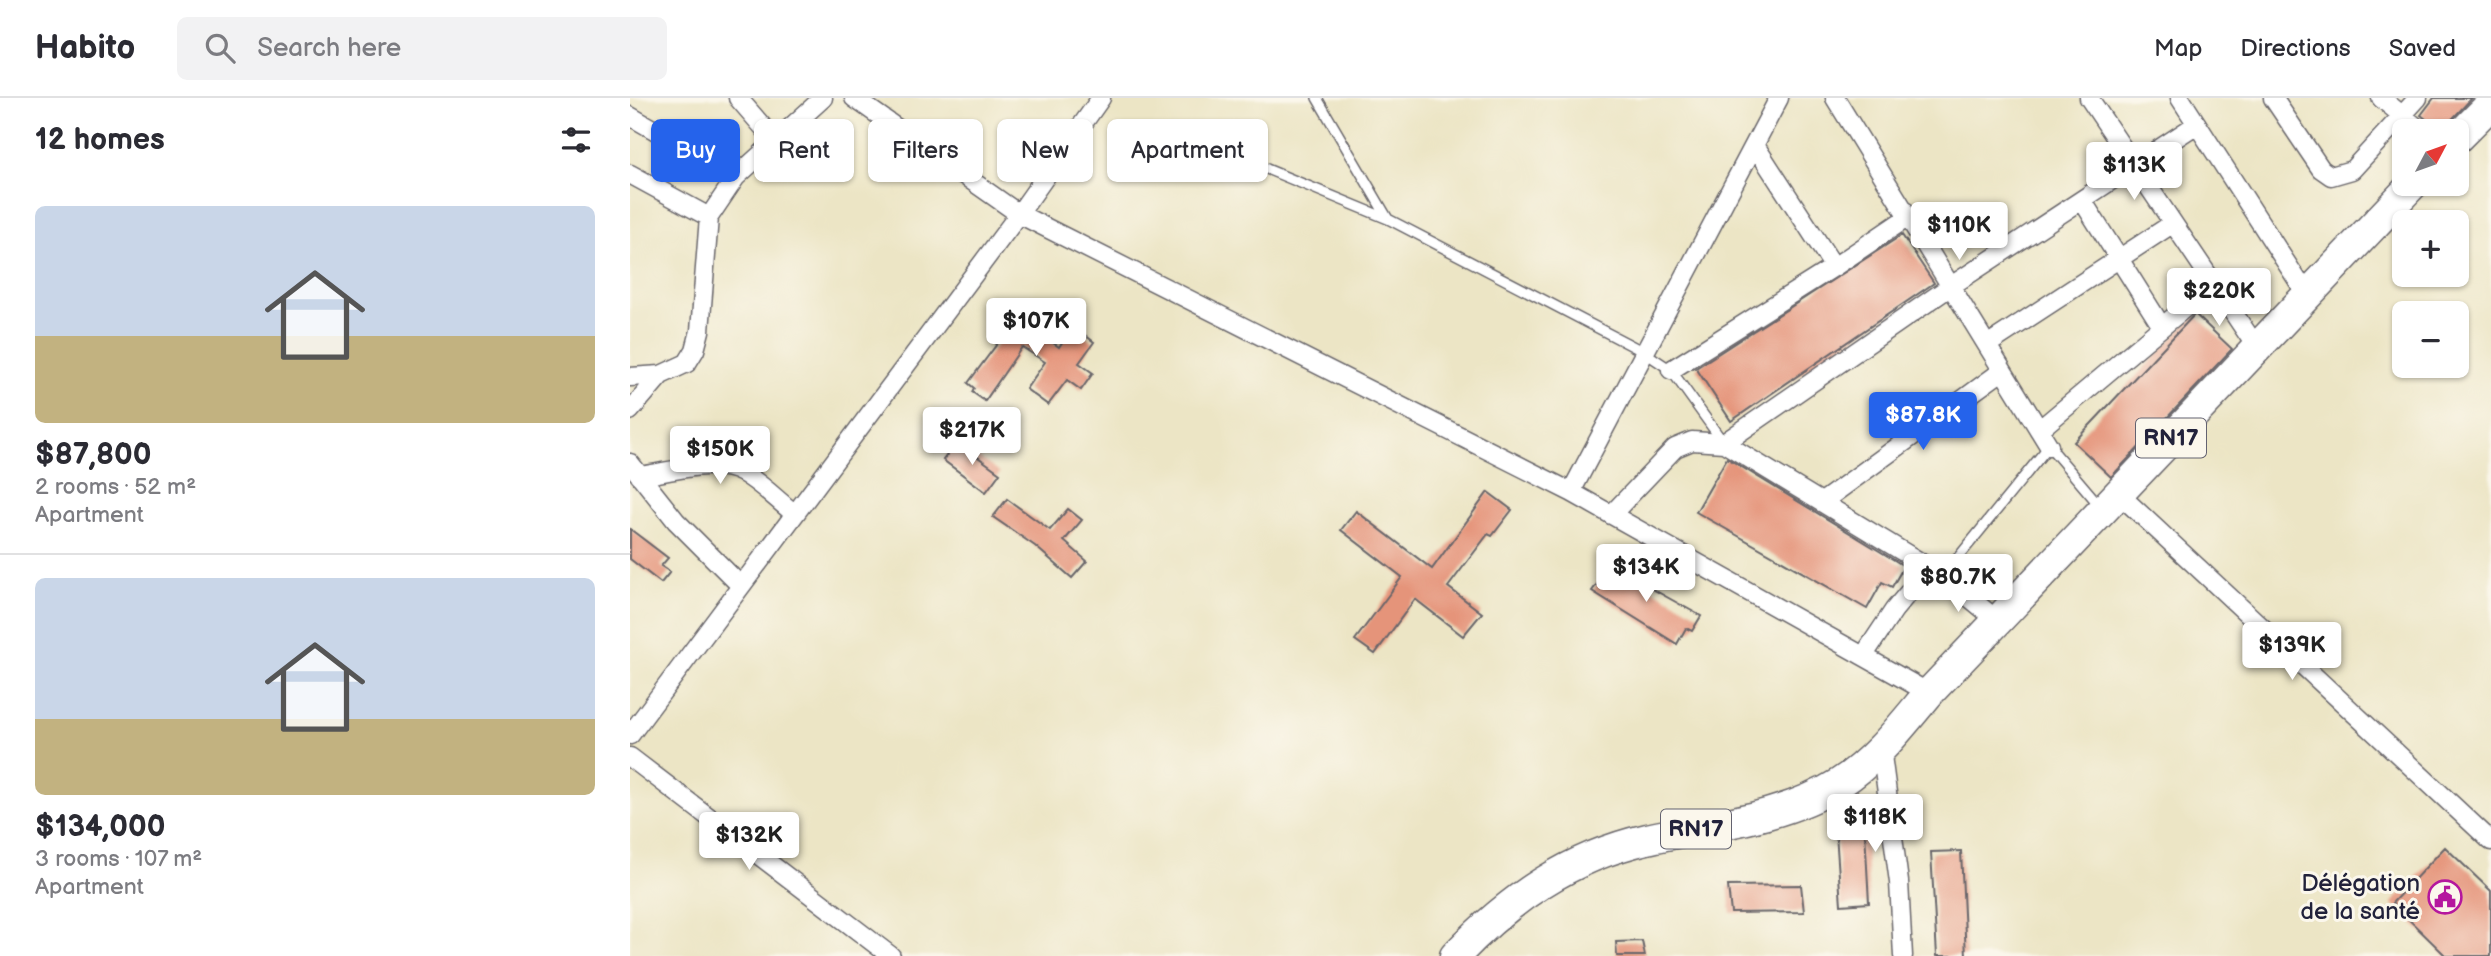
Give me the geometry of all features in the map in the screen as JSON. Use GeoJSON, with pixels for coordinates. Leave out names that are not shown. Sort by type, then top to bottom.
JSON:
{"type":"FeatureCollection","features":[{"type":"Feature","properties":{"kind":"main road","name":"RN17"},"geometry":{"type":"LineString","coordinates":[[1455,956],[1514,901],[1544,879],[1582,860],[1627,844],[1765,815],[1839,784],[1881,748],[1929,693],[2402,196]]}},
{"type":"Feature","properties":{"kind":"street"},"geometry":{"type":"LineString","coordinates":[[738,98],[756,119]]}},
{"type":"Feature","properties":{"kind":"street"},"geometry":{"type":"LineString","coordinates":[[853,98],[1020,214],[1571,492],[1929,693]]}},
{"type":"Feature","properties":{"kind":"street"},"geometry":{"type":"LineString","coordinates":[[630,735],[1020,214],[1101,98]]}},
{"type":"Feature","properties":{"kind":"street"},"geometry":{"type":"LineString","coordinates":[[1571,492],[1756,147],[1779,98]]}},
{"type":"Feature","properties":{"kind":"street"},"geometry":{"type":"LineString","coordinates":[[1835,98],[2049,446]]}},
{"type":"Feature","properties":{"kind":"street"},"geometry":{"type":"LineString","coordinates":[[2089,98],[2212,285],[2257,348]]}},
{"type":"Feature","properties":{"kind":"street"},"geometry":{"type":"LineString","coordinates":[[2180,98],[2307,295]]}},
{"type":"Feature","properties":{"kind":"street"},"geometry":{"type":"LineString","coordinates":[[2273,98],[2321,169],[2331,176],[2352,170],[2418,98]]}},
{"type":"Feature","properties":{"kind":"street"},"geometry":{"type":"LineString","coordinates":[[2381,98],[2407,119]]}},
{"type":"Feature","properties":{"kind":"street"},"geometry":{"type":"LineString","coordinates":[[797,119],[814,101]]}},
{"type":"Feature","properties":{"kind":"street"},"geometry":{"type":"LineString","coordinates":[[630,116],[651,128]]}},
{"type":"Feature","properties":{"kind":"street"},"geometry":{"type":"LineString","coordinates":[[1724,443],[1951,286],[2197,124]]}},
{"type":"Feature","properties":{"kind":"street"},"geometry":{"type":"LineString","coordinates":[[1756,147],[1834,267]]}},
{"type":"Feature","properties":{"kind":"street"},"geometry":{"type":"LineString","coordinates":[[740,174],[754,161]]}},
{"type":"Feature","properties":{"kind":"street"},"geometry":{"type":"LineString","coordinates":[[630,174],[709,217]]}},
{"type":"Feature","properties":{"kind":"street"},"geometry":{"type":"LineString","coordinates":[[630,377],[661,375],[679,369],[695,350],[700,331],[709,217],[733,182]]}},
{"type":"Feature","properties":{"kind":"street"},"geometry":{"type":"LineString","coordinates":[[2082,200],[2162,327]]}},
{"type":"Feature","properties":{"kind":"street"},"geometry":{"type":"LineString","coordinates":[[1671,370],[1908,217]]}},
{"type":"Feature","properties":{"kind":"street"},"geometry":{"type":"LineString","coordinates":[[1987,345],[2172,224]]}},
{"type":"Feature","properties":{"kind":"street"},"geometry":{"type":"LineString","coordinates":[[2039,430],[2212,285]]}},
{"type":"Feature","properties":{"kind":"street"},"geometry":{"type":"LineString","coordinates":[[1822,502],[2002,371]]}},
{"type":"Feature","properties":{"kind":"street"},"geometry":{"type":"LineString","coordinates":[[630,411],[661,375]]}},
{"type":"Feature","properties":{"kind":"street"},"geometry":{"type":"LineString","coordinates":[[1611,514],[1675,449],[1692,441],[1724,443],[1936,572],[1998,621]]}},
{"type":"Feature","properties":{"kind":"street"},"geometry":{"type":"LineString","coordinates":[[635,470],[730,468],[743,474],[795,514]]}},
{"type":"Feature","properties":{"kind":"street"},"geometry":{"type":"LineString","coordinates":[[635,470],[676,522],[741,586]]}},
{"type":"Feature","properties":{"kind":"street"},"geometry":{"type":"LineString","coordinates":[[2111,502],[2491,841]]}},
{"type":"Feature","properties":{"kind":"street"},"geometry":{"type":"LineString","coordinates":[[1864,655],[1894,610],[1936,572]]}},
{"type":"Feature","properties":{"kind":"street"},"geometry":{"type":"LineString","coordinates":[[1881,748],[1899,883],[1903,956]]}},
{"type":"Feature","properties":{"kind":"street"},"geometry":{"type":"LineString","coordinates":[[630,757],[891,956]]}},
{"type":"Feature","properties":{"kind":"lane"},"geometry":{"type":"LineString","coordinates":[[1317,98],[1388,219]]}},
{"type":"Feature","properties":{"kind":"lane"},"geometry":{"type":"LineString","coordinates":[[1268,170],[1388,219],[1644,352],[1671,370],[1724,443]]}},
{"type":"Feature","properties":{"kind":"lane"},"geometry":{"type":"LineString","coordinates":[[1936,572],[2049,446],[2111,502]]}},
{"type":"Feature","properties":{"kind":"building"},"geometry":{"type":"Polygon","coordinates":[[[2434,98],[2472,98],[2452,119],[2426,119],[2421,115],[2434,98]]]}},
{"type":"Feature","properties":{"kind":"building"},"geometry":{"type":"Polygon","coordinates":[[[1902,235],[1934,283],[1731,421],[1696,368],[1902,235]]]}},
{"type":"Feature","properties":{"kind":"building"},"geometry":{"type":"Polygon","coordinates":[[[1029,301],[1046,313],[1035,330],[1059,347],[1073,326],[1094,342],[1079,363],[1093,373],[1081,390],[1067,380],[1048,405],[1026,389],[1045,362],[1022,347],[985,401],[972,392],[974,388],[968,383],[1029,301]]]}},
{"type":"Feature","properties":{"kind":"building"},"geometry":{"type":"Polygon","coordinates":[[[2195,314],[2232,349],[2111,477],[2074,442],[2195,314]]]}},
{"type":"Feature","properties":{"kind":"building"},"geometry":{"type":"Polygon","coordinates":[[[957,442],[1000,473],[986,492],[943,460],[957,442]]]}},
{"type":"Feature","properties":{"kind":"building"},"geometry":{"type":"Polygon","coordinates":[[[1727,458],[1904,566],[1892,587],[1882,582],[1867,609],[1696,512],[1727,458]]]}},
{"type":"Feature","properties":{"kind":"building"},"geometry":{"type":"Polygon","coordinates":[[[1488,492],[1512,510],[1492,536],[1488,534],[1448,587],[1482,613],[1463,636],[1415,599],[1375,654],[1355,640],[1402,577],[1341,530],[1356,511],[1432,569],[1488,492]]]}},
{"type":"Feature","properties":{"kind":"building"},"geometry":{"type":"Polygon","coordinates":[[[1007,499],[1050,530],[1068,509],[1082,520],[1064,541],[1087,561],[1072,578],[1035,546],[993,517],[1007,499]]]}},
{"type":"Feature","properties":{"kind":"building"},"geometry":{"type":"Polygon","coordinates":[[[630,529],[668,558],[661,566],[670,572],[661,583],[630,559],[630,529]]]}},
{"type":"Feature","properties":{"kind":"building"},"geometry":{"type":"Polygon","coordinates":[[[1613,563],[1629,576],[1701,616],[1692,631],[1686,628],[1677,644],[1592,591],[1613,563]]]}},
{"type":"Feature","properties":{"kind":"building"},"geometry":{"type":"Polygon","coordinates":[[[1865,831],[1869,903],[1841,905],[1836,833],[1865,831]]]}},
{"type":"Feature","properties":{"kind":"building","name":"Délégation de la santé"},"geometry":{"type":"Polygon","coordinates":[[[2445,847],[2491,891],[2491,956],[2446,956],[2392,903],[2445,847]]]}},
{"type":"Feature","properties":{"kind":"building"},"geometry":{"type":"Polygon","coordinates":[[[1961,851],[1966,956],[1937,956],[1931,852],[1961,851]]]}},
{"type":"Feature","properties":{"kind":"building"},"geometry":{"type":"Polygon","coordinates":[[[1801,885],[1804,912],[1731,913],[1728,886],[1801,885]]]}},
{"type":"Feature","properties":{"kind":"building"},"geometry":{"type":"Polygon","coordinates":[[[1642,941],[1645,956],[1617,956],[1616,942],[1642,941]]]}},
{"type":"Feature","properties":{"kind":"place","name":"Délégation de la santé"},"geometry":{"type":"Point","coordinates":[2445,897]}}]}
